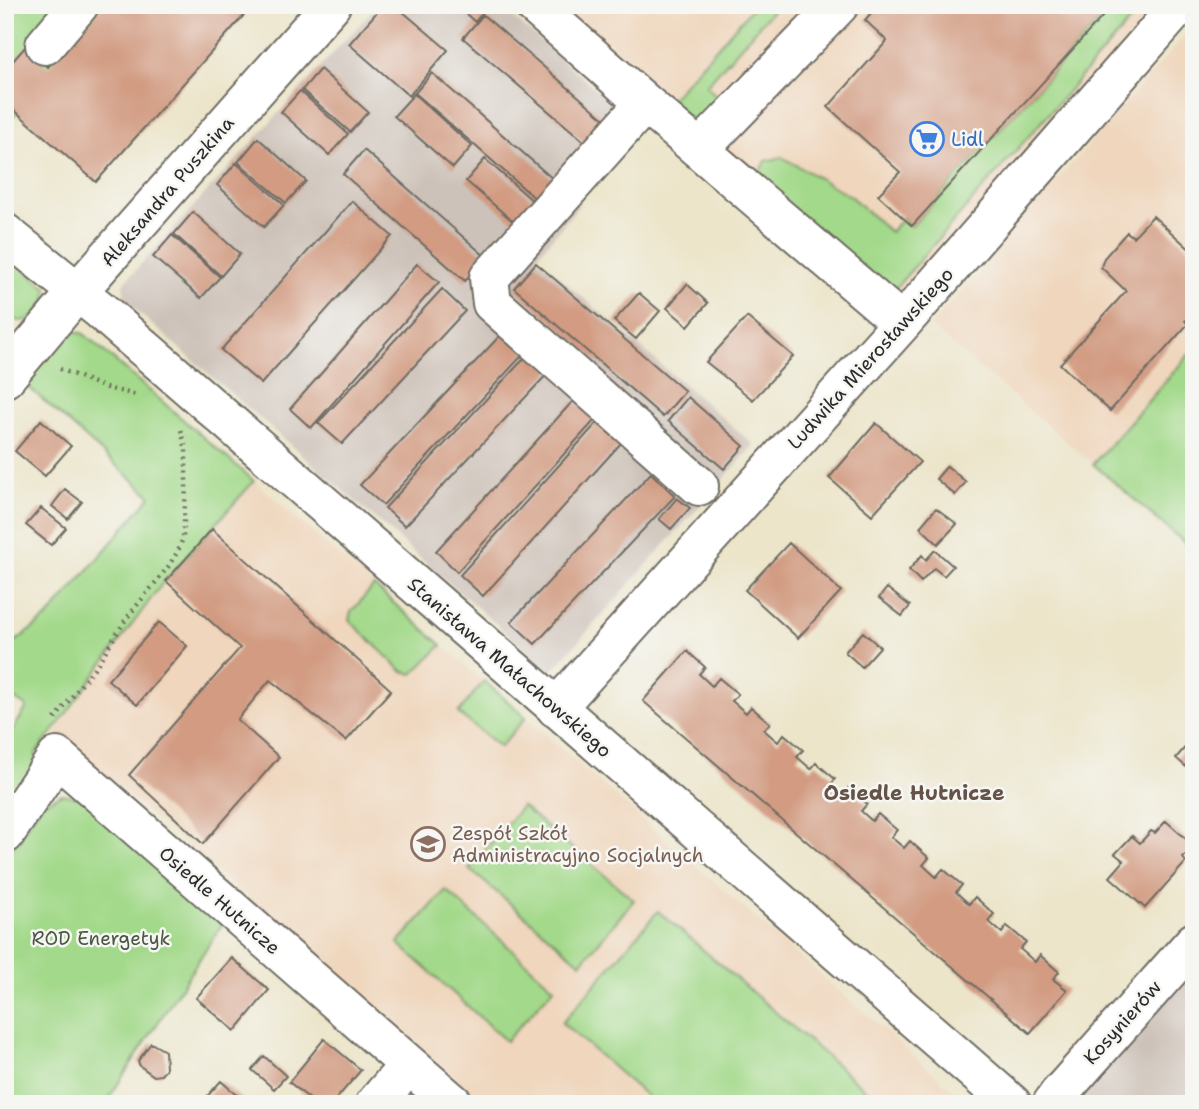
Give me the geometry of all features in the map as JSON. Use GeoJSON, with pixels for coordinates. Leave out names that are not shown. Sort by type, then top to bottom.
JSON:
{"type":"FeatureCollection","features":[{"type":"Feature","properties":{"kind":"street"},"geometry":{"type":"LineString","coordinates":[[45,45],[79,5]]}},
{"type":"Feature","properties":{"kind":"street","name":"Aleksandra Puszkina"},"geometry":{"type":"LineString","coordinates":[[12,356],[78,291],[331,5]]}},
{"type":"Feature","properties":{"kind":"street"},"geometry":{"type":"LineString","coordinates":[[534,5],[902,323]]}},
{"type":"Feature","properties":{"kind":"street"},"geometry":{"type":"LineString","coordinates":[[700,149],[839,5]]}},
{"type":"Feature","properties":{"kind":"street","name":"Ludwika Mierosławskiego"},"geometry":{"type":"LineString","coordinates":[[556,708],[902,323],[1180,5]]}},
{"type":"Feature","properties":{"kind":"street"},"geometry":{"type":"LineString","coordinates":[[645,103],[489,278],[492,303],[699,486]]}},
{"type":"Feature","properties":{"kind":"street","name":"Stanisława Małachowskiego"},"geometry":{"type":"LineString","coordinates":[[7,237],[78,291],[1013,1104]]}},
{"type":"Feature","properties":{"kind":"street"},"geometry":{"type":"LineString","coordinates":[[5,834],[57,757]]}},
{"type":"Feature","properties":{"kind":"street","name":"Osiedle Hutnicze"},"geometry":{"type":"LineString","coordinates":[[57,757],[454,1104]]}},
{"type":"Feature","properties":{"kind":"street","name":"Kosynierów"},"geometry":{"type":"LineString","coordinates":[[1052,1104],[1194,942]]}},
{"type":"Feature","properties":{"kind":"street"},"geometry":{"type":"LineString","coordinates":[[375,1104],[409,1065]]}},
{"type":"Feature","properties":{"kind":"path"},"geometry":{"type":"LineString","coordinates":[[12,356],[106,388],[142,396]]}},
{"type":"Feature","properties":{"kind":"path"},"geometry":{"type":"LineString","coordinates":[[57,757],[48,730],[98,663],[126,619],[178,551],[183,538],[186,449],[180,428]]}},
{"type":"Feature","properties":{"kind":"shaded area"},"geometry":{"type":"Polygon","coordinates":[[[377,5],[499,5],[614,105],[577,208],[536,257],[754,445],[551,672],[125,301],[123,284],[377,5]]]}},
{"type":"Feature","properties":{"kind":"shaded area"},"geometry":{"type":"Polygon","coordinates":[[[554,5],[1159,5],[910,290],[898,293],[892,292],[554,5]]]}},
{"type":"Feature","properties":{"kind":"shaded area"},"geometry":{"type":"Polygon","coordinates":[[[1193,26],[1194,349],[1093,464],[930,326],[1193,26]]]}},
{"type":"Feature","properties":{"kind":"shaded area","name":"Zespół Szkół Administracyjno Socjalnych"},"geometry":{"type":"Polygon","coordinates":[[[254,481],[969,1104],[485,1104],[55,732],[162,584],[254,481]]]}},
{"type":"Feature","properties":{"kind":"shaded area"},"geometry":{"type":"Polygon","coordinates":[[[1194,942],[1194,1104],[1052,1104],[1194,942]]]}},
{"type":"Feature","properties":{"kind":"green space"},"geometry":{"type":"Polygon","coordinates":[[[5,5],[108,5],[5,126],[5,5]]]}},
{"type":"Feature","properties":{"kind":"green space"},"geometry":{"type":"Polygon","coordinates":[[[755,5],[777,5],[706,86],[726,105],[708,120],[691,119],[668,102],[755,5]]]}},
{"type":"Feature","properties":{"kind":"green space"},"geometry":{"type":"Polygon","coordinates":[[[1114,5],[1144,5],[892,292],[763,183],[759,172],[766,161],[782,157],[850,196],[890,232],[903,218],[912,226],[1114,5]]]}},
{"type":"Feature","properties":{"kind":"green space"},"geometry":{"type":"Polygon","coordinates":[[[16,262],[47,288],[46,299],[40,309],[32,318],[21,321],[5,315],[5,272],[16,262]]]}},
{"type":"Feature","properties":{"kind":"green space"},"geometry":{"type":"Polygon","coordinates":[[[68,332],[84,334],[254,481],[162,584],[36,753],[36,764],[5,811],[5,743],[27,707],[5,692],[5,649],[48,617],[151,496],[25,384],[68,332]]]}},
{"type":"Feature","properties":{"kind":"green space"},"geometry":{"type":"Polygon","coordinates":[[[1194,349],[1194,551],[1093,464],[1194,349]]]}},
{"type":"Feature","properties":{"kind":"green space"},"geometry":{"type":"Polygon","coordinates":[[[374,586],[442,645],[413,674],[402,671],[349,620],[351,612],[374,586]]]}},
{"type":"Feature","properties":{"kind":"green space"},"geometry":{"type":"Polygon","coordinates":[[[484,681],[526,717],[500,747],[458,713],[484,681]]]}},
{"type":"Feature","properties":{"kind":"green space","name":"ROD Energetyk"},"geometry":{"type":"Polygon","coordinates":[[[62,794],[87,799],[223,923],[105,1104],[5,1104],[5,859],[42,803],[62,794]]]}},
{"type":"Feature","properties":{"kind":"green space"},"geometry":{"type":"Polygon","coordinates":[[[522,806],[634,900],[581,963],[469,869],[522,806]]]}},
{"type":"Feature","properties":{"kind":"green space"},"geometry":{"type":"Polygon","coordinates":[[[446,890],[554,988],[506,1041],[398,943],[446,890]]]}},
{"type":"Feature","properties":{"kind":"green space"},"geometry":{"type":"Polygon","coordinates":[[[658,911],[882,1104],[656,1104],[562,1023],[658,911]]]}},
{"type":"Feature","properties":{"kind":"building"},"geometry":{"type":"Polygon","coordinates":[[[103,5],[253,5],[96,182],[5,102],[5,70],[26,46],[48,67],[103,5]]]}},
{"type":"Feature","properties":{"kind":"building"},"geometry":{"type":"Polygon","coordinates":[[[383,5],[395,5],[448,50],[409,96],[349,44],[383,5]]]}},
{"type":"Feature","properties":{"kind":"building"},"geometry":{"type":"Polygon","coordinates":[[[456,5],[489,5],[475,22],[456,5]]]}},
{"type":"Feature","properties":{"kind":"building","name":"Lidl"},"geometry":{"type":"Polygon","coordinates":[[[878,5],[1113,5],[912,226],[878,195],[900,172],[828,107],[887,41],[865,20],[878,5]]]}},
{"type":"Feature","properties":{"kind":"building"},"geometry":{"type":"Polygon","coordinates":[[[483,15],[606,120],[586,143],[463,38],[483,15]]]}},
{"type":"Feature","properties":{"kind":"building"},"geometry":{"type":"Polygon","coordinates":[[[320,69],[368,112],[350,132],[302,90],[320,69]]]}},
{"type":"Feature","properties":{"kind":"building"},"geometry":{"type":"Polygon","coordinates":[[[432,73],[554,180],[537,200],[415,93],[432,73]]]}},
{"type":"Feature","properties":{"kind":"building"},"geometry":{"type":"Polygon","coordinates":[[[300,91],[348,134],[329,155],[281,112],[300,91]]]}},
{"type":"Feature","properties":{"kind":"building"},"geometry":{"type":"Polygon","coordinates":[[[414,94],[472,146],[453,168],[394,116],[414,94]]]}},
{"type":"Feature","properties":{"kind":"building"},"geometry":{"type":"Polygon","coordinates":[[[258,138],[306,181],[286,203],[238,162],[258,138]]]}},
{"type":"Feature","properties":{"kind":"building"},"geometry":{"type":"Polygon","coordinates":[[[364,150],[486,257],[465,281],[343,174],[364,150]]]}},
{"type":"Feature","properties":{"kind":"building"},"geometry":{"type":"Polygon","coordinates":[[[485,159],[533,201],[515,223],[466,181],[485,159]]]}},
{"type":"Feature","properties":{"kind":"building"},"geometry":{"type":"Polygon","coordinates":[[[236,163],[284,205],[264,227],[217,185],[236,163]]]}},
{"type":"Feature","properties":{"kind":"building"},"geometry":{"type":"Polygon","coordinates":[[[352,201],[392,236],[261,384],[221,350],[352,201]]]}},
{"type":"Feature","properties":{"kind":"building"},"geometry":{"type":"Polygon","coordinates":[[[193,212],[240,254],[221,276],[174,234],[193,212]]]}},
{"type":"Feature","properties":{"kind":"building"},"geometry":{"type":"Polygon","coordinates":[[[1153,216],[1194,253],[1194,311],[1185,321],[1188,324],[1110,411],[1060,364],[1126,291],[1101,267],[1104,258],[1127,232],[1133,237],[1153,216]]]}},
{"type":"Feature","properties":{"kind":"building"},"geometry":{"type":"Polygon","coordinates":[[[172,235],[220,277],[201,298],[153,257],[172,235]]]}},
{"type":"Feature","properties":{"kind":"building"},"geometry":{"type":"Polygon","coordinates":[[[536,263],[685,391],[663,417],[514,288],[536,263]]]}},
{"type":"Feature","properties":{"kind":"building"},"geometry":{"type":"Polygon","coordinates":[[[417,264],[439,282],[311,428],[290,409],[417,264]]]}},
{"type":"Feature","properties":{"kind":"building"},"geometry":{"type":"Polygon","coordinates":[[[687,284],[708,303],[688,326],[667,308],[687,284]]]}},
{"type":"Feature","properties":{"kind":"building"},"geometry":{"type":"Polygon","coordinates":[[[442,289],[465,311],[342,444],[318,423],[442,289]]]}},
{"type":"Feature","properties":{"kind":"building"},"geometry":{"type":"Polygon","coordinates":[[[639,293],[660,311],[636,339],[614,321],[639,293]]]}},
{"type":"Feature","properties":{"kind":"building"},"geometry":{"type":"Polygon","coordinates":[[[747,317],[793,356],[753,400],[706,362],[747,317]]]}},
{"type":"Feature","properties":{"kind":"building"},"geometry":{"type":"Polygon","coordinates":[[[509,326],[531,346],[383,505],[360,485],[509,326]]]}},
{"type":"Feature","properties":{"kind":"building"},"geometry":{"type":"Polygon","coordinates":[[[531,351],[551,370],[405,526],[385,508],[531,351]]]}},
{"type":"Feature","properties":{"kind":"building"},"geometry":{"type":"Polygon","coordinates":[[[688,397],[744,446],[724,469],[668,421],[688,397]]]}},
{"type":"Feature","properties":{"kind":"building"},"geometry":{"type":"Polygon","coordinates":[[[573,401],[595,420],[457,572],[436,551],[573,401]]]}},
{"type":"Feature","properties":{"kind":"building"},"geometry":{"type":"Polygon","coordinates":[[[41,420],[71,446],[45,476],[15,451],[41,420]]]}},
{"type":"Feature","properties":{"kind":"building"},"geometry":{"type":"Polygon","coordinates":[[[597,423],[621,443],[483,596],[460,575],[597,423]]]}},
{"type":"Feature","properties":{"kind":"building"},"geometry":{"type":"Polygon","coordinates":[[[876,423],[920,462],[872,515],[829,478],[876,423]]]}},
{"type":"Feature","properties":{"kind":"building"},"geometry":{"type":"Polygon","coordinates":[[[947,466],[966,482],[955,495],[936,479],[947,466]]]}},
{"type":"Feature","properties":{"kind":"building"},"geometry":{"type":"Polygon","coordinates":[[[651,473],[675,496],[535,644],[511,622],[651,473]]]}},
{"type":"Feature","properties":{"kind":"building"},"geometry":{"type":"Polygon","coordinates":[[[65,489],[82,502],[68,519],[52,506],[65,489]]]}},
{"type":"Feature","properties":{"kind":"building"},"geometry":{"type":"Polygon","coordinates":[[[677,498],[690,508],[671,529],[659,519],[677,498]]]}},
{"type":"Feature","properties":{"kind":"building"},"geometry":{"type":"Polygon","coordinates":[[[41,508],[66,528],[51,545],[26,525],[41,508]]]}},
{"type":"Feature","properties":{"kind":"building"},"geometry":{"type":"Polygon","coordinates":[[[936,508],[957,524],[938,544],[920,527],[936,508]]]}},
{"type":"Feature","properties":{"kind":"building"},"geometry":{"type":"Polygon","coordinates":[[[212,529],[391,690],[346,741],[270,680],[237,720],[279,757],[203,844],[129,775],[240,648],[166,581],[212,529]]]}},
{"type":"Feature","properties":{"kind":"building"},"geometry":{"type":"Polygon","coordinates":[[[789,543],[841,591],[798,638],[745,590],[789,543]]]}},
{"type":"Feature","properties":{"kind":"building"},"geometry":{"type":"Polygon","coordinates":[[[935,550],[953,566],[944,576],[934,568],[921,582],[909,570],[922,555],[926,560],[935,550]]]}},
{"type":"Feature","properties":{"kind":"building"},"geometry":{"type":"Polygon","coordinates":[[[887,588],[910,606],[902,616],[879,598],[887,588]]]}},
{"type":"Feature","properties":{"kind":"building"},"geometry":{"type":"Polygon","coordinates":[[[159,622],[187,646],[137,705],[108,680],[159,622]]]}},
{"type":"Feature","properties":{"kind":"building"},"geometry":{"type":"Polygon","coordinates":[[[863,632],[880,647],[862,667],[845,652],[863,632]]]}},
{"type":"Feature","properties":{"kind":"building"},"geometry":{"type":"Polygon","coordinates":[[[687,651],[705,667],[699,674],[712,686],[719,678],[738,694],[732,701],[746,713],[751,707],[770,723],[764,730],[778,742],[784,734],[803,750],[797,757],[811,769],[816,763],[835,779],[830,786],[841,796],[848,788],[867,804],[861,811],[872,821],[878,814],[897,830],[891,837],[904,848],[910,841],[929,858],[923,865],[936,877],[943,869],[962,885],[956,892],[969,904],[975,897],[994,914],[988,921],[1002,933],[1007,926],[1026,942],[1020,949],[1035,962],[1040,955],[1059,972],[1053,979],[1067,990],[1030,1033],[643,701],[687,651]]]}},
{"type":"Feature","properties":{"kind":"building"},"geometry":{"type":"Polygon","coordinates":[[[1194,737],[1194,774],[1176,758],[1194,737]]]}},
{"type":"Feature","properties":{"kind":"building"},"geometry":{"type":"Polygon","coordinates":[[[1166,821],[1194,846],[1183,858],[1186,862],[1145,908],[1110,877],[1124,861],[1115,854],[1132,836],[1140,843],[1166,821]]]}},
{"type":"Feature","properties":{"kind":"building"},"geometry":{"type":"Polygon","coordinates":[[[232,958],[269,990],[235,1031],[196,998],[232,958]]]}},
{"type":"Feature","properties":{"kind":"building"},"geometry":{"type":"Polygon","coordinates":[[[324,1039],[361,1070],[332,1104],[316,1104],[289,1082],[324,1039]]]}},
{"type":"Feature","properties":{"kind":"building"},"geometry":{"type":"Polygon","coordinates":[[[151,1043],[165,1051],[166,1068],[161,1075],[154,1076],[140,1066],[138,1061],[151,1043]]]}},
{"type":"Feature","properties":{"kind":"building"},"geometry":{"type":"Polygon","coordinates":[[[264,1056],[286,1076],[274,1089],[252,1070],[264,1056]]]}},
{"type":"Feature","properties":{"kind":"building"},"geometry":{"type":"Polygon","coordinates":[[[221,1081],[247,1104],[206,1104],[203,1101],[221,1081]]]}},
{"type":"Feature","properties":{"kind":"place","name":"Lidl"},"geometry":{"type":"Point","coordinates":[927,139]}},
{"type":"Feature","properties":{"kind":"place","name":"Zespół Szkół Administracyjno Socjalnych"},"geometry":{"type":"Point","coordinates":[428,844]}},
{"type":"Feature","properties":{"kind":"district","name":"Osiedle Hutnicze"},"geometry":{"type":"Point","coordinates":[914,793]}}]}
